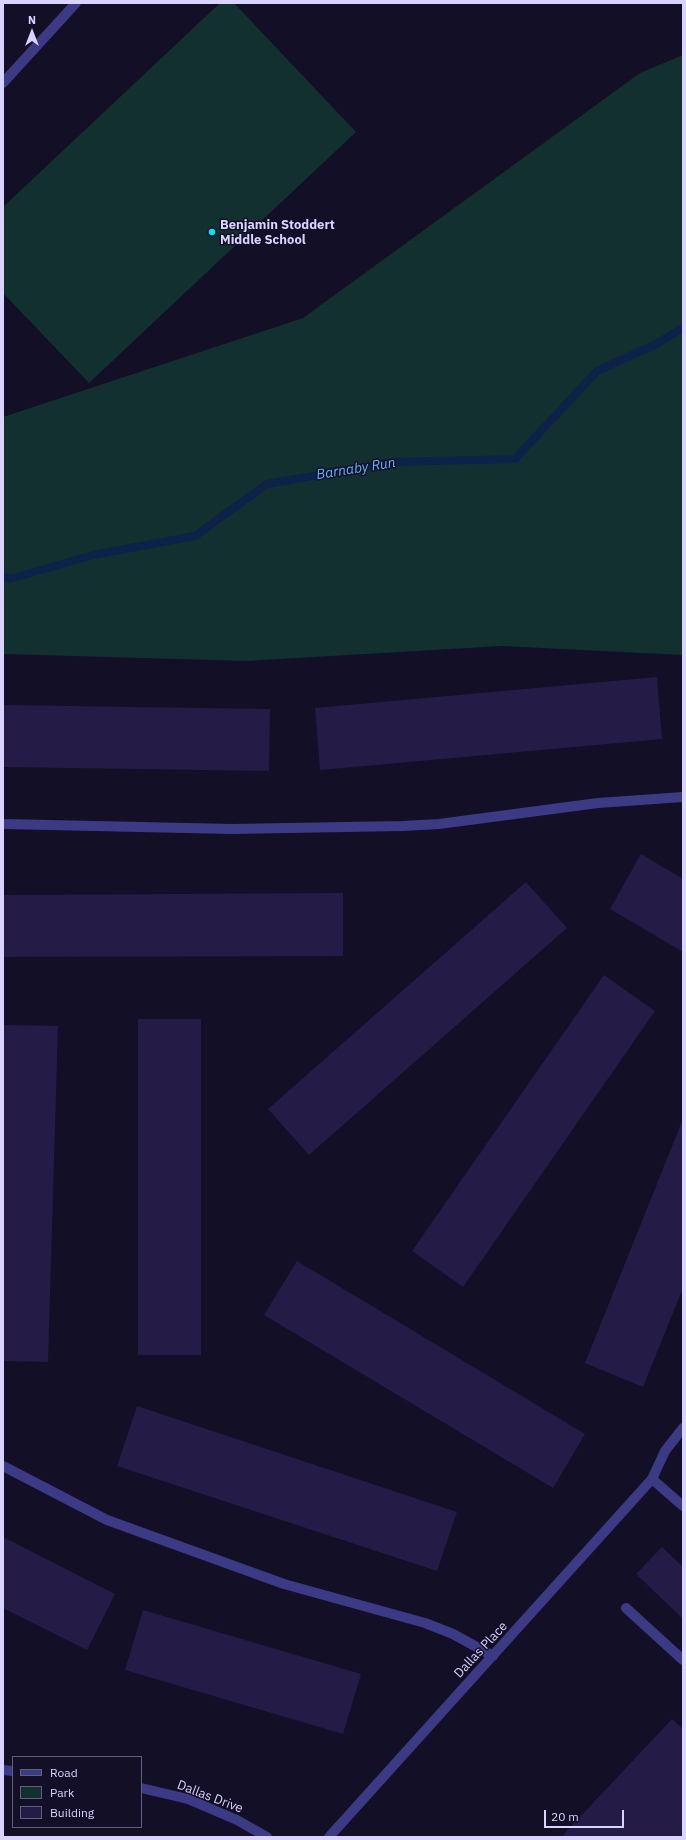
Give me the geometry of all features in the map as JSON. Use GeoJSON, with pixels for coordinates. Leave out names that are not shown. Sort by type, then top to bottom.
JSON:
{"type":"FeatureCollection","features":[{"type":"Feature","properties":{"kind":"street"},"geometry":{"type":"LineString","coordinates":[[3,83],[76,3]]}},
{"type":"Feature","properties":{"kind":"street"},"geometry":{"type":"LineString","coordinates":[[3,824],[232,829],[402,826],[438,824],[598,803],[683,797]]}},
{"type":"Feature","properties":{"kind":"street","name":"Dallas Place"},"geometry":{"type":"LineString","coordinates":[[329,1837],[420,1734],[494,1656],[652,1479],[665,1451],[683,1428]]}},
{"type":"Feature","properties":{"kind":"street"},"geometry":{"type":"LineString","coordinates":[[3,1466],[106,1520],[284,1584],[425,1623],[453,1634],[494,1656]]}},
{"type":"Feature","properties":{"kind":"street"},"geometry":{"type":"LineString","coordinates":[[652,1479],[683,1506]]}},
{"type":"Feature","properties":{"kind":"street"},"geometry":{"type":"LineString","coordinates":[[626,1608],[683,1660]]}},
{"type":"Feature","properties":{"kind":"street","name":"Dallas Drive"},"geometry":{"type":"LineString","coordinates":[[142,1788],[188,1799],[237,1820],[267,1837]]}},
{"type":"Feature","properties":{"kind":"green space"},"geometry":{"type":"Polygon","coordinates":[[[220,3],[234,3],[356,132],[89,383],[3,293],[3,207],[220,3]]]}},
{"type":"Feature","properties":{"kind":"green space"},"geometry":{"type":"Polygon","coordinates":[[[683,55],[683,655],[502,646],[246,661],[3,654],[3,417],[303,318],[640,73],[683,55]]]}},
{"type":"Feature","properties":{"kind":"building"},"geometry":{"type":"Polygon","coordinates":[[[657,677],[662,739],[320,770],[315,708],[657,677]]]}},
{"type":"Feature","properties":{"kind":"building"},"geometry":{"type":"Polygon","coordinates":[[[3,705],[270,709],[269,771],[3,767],[3,705]]]}},
{"type":"Feature","properties":{"kind":"building"},"geometry":{"type":"Polygon","coordinates":[[[641,854],[683,879],[683,952],[610,909],[641,854]]]}},
{"type":"Feature","properties":{"kind":"building"},"geometry":{"type":"Polygon","coordinates":[[[526,882],[567,928],[309,1155],[268,1109],[526,882]]]}},
{"type":"Feature","properties":{"kind":"building"},"geometry":{"type":"Polygon","coordinates":[[[343,893],[343,956],[3,957],[3,895],[343,893]]]}},
{"type":"Feature","properties":{"kind":"building"},"geometry":{"type":"Polygon","coordinates":[[[604,975],[655,1011],[463,1287],[412,1251],[604,975]]]}},
{"type":"Feature","properties":{"kind":"building"},"geometry":{"type":"Polygon","coordinates":[[[138,1019],[201,1019],[201,1355],[138,1355],[138,1019]]]}},
{"type":"Feature","properties":{"kind":"building"},"geometry":{"type":"Polygon","coordinates":[[[3,1025],[58,1026],[48,1362],[3,1361],[3,1025]]]}},
{"type":"Feature","properties":{"kind":"building"},"geometry":{"type":"Polygon","coordinates":[[[683,1119],[683,1288],[643,1387],[585,1363],[683,1119]]]}},
{"type":"Feature","properties":{"kind":"building"},"geometry":{"type":"Polygon","coordinates":[[[297,1261],[585,1434],[553,1488],[264,1315],[297,1261]]]}},
{"type":"Feature","properties":{"kind":"building"},"geometry":{"type":"Polygon","coordinates":[[[137,1406],[457,1512],[437,1571],[117,1466],[137,1406]]]}},
{"type":"Feature","properties":{"kind":"building"},"geometry":{"type":"Polygon","coordinates":[[[3,1537],[115,1594],[87,1650],[3,1608],[3,1537]]]}},
{"type":"Feature","properties":{"kind":"building"},"geometry":{"type":"Polygon","coordinates":[[[662,1547],[683,1567],[683,1619],[636,1574],[662,1547]]]}},
{"type":"Feature","properties":{"kind":"building"},"geometry":{"type":"Polygon","coordinates":[[[143,1610],[361,1674],[343,1734],[125,1670],[143,1610]]]}},
{"type":"Feature","properties":{"kind":"building"},"geometry":{"type":"Polygon","coordinates":[[[672,1719],[683,1729],[683,1837],[566,1837],[563,1835],[672,1719]]]}},
{"type":"Feature","properties":{"kind":"waterway","name":"Barnaby Run"},"geometry":{"type":"LineString","coordinates":[[3,576],[10,579],[93,555],[195,536],[267,484],[393,462],[515,459],[597,371],[656,344],[683,328]]}},
{"type":"Feature","properties":{"kind":"place","name":"Benjamin Stoddert Middle School"},"geometry":{"type":"Point","coordinates":[212,232]}}]}
